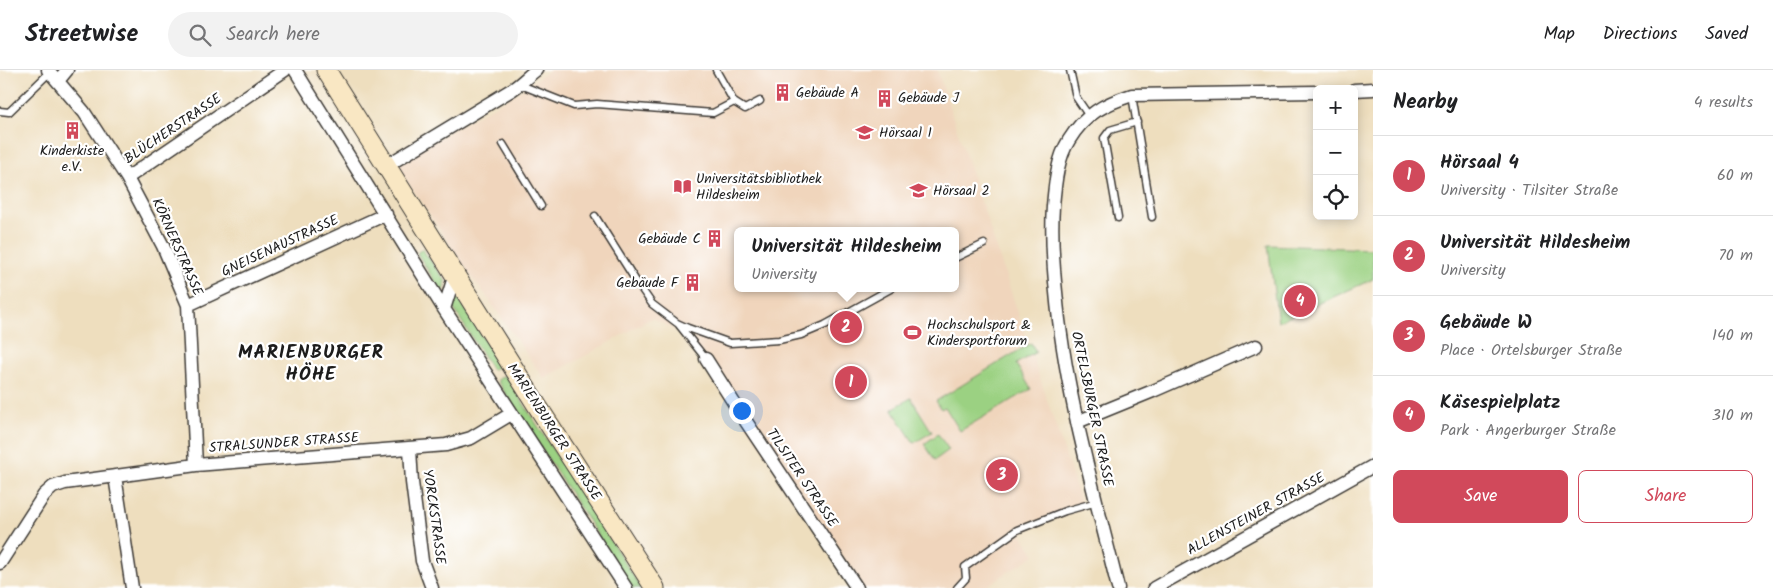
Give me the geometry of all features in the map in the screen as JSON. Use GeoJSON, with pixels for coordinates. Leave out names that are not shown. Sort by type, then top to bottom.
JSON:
{"type":"FeatureCollection","features":[{"type":"Feature","properties":{"kind":"main road","name":"MARIENBURGER STRASSE"},"geometry":{"type":"LineString","coordinates":[[326,70],[654,588]]}},
{"type":"Feature","properties":{"kind":"street"},"geometry":{"type":"LineString","coordinates":[[52,74],[67,70]]}},
{"type":"Feature","properties":{"kind":"street","name":"BLÜCHERSTRASSE"},"geometry":{"type":"LineString","coordinates":[[127,178],[285,70]]}},
{"type":"Feature","properties":{"kind":"street","name":"MARIENBURGER STRASSE"},"geometry":{"type":"LineString","coordinates":[[295,70],[511,414],[626,588]]}},
{"type":"Feature","properties":{"kind":"street"},"geometry":{"type":"LineString","coordinates":[[386,166],[521,84],[524,78],[536,70]]}},
{"type":"Feature","properties":{"kind":"street","name":"KÖRNERSTRASSE"},"geometry":{"type":"LineString","coordinates":[[52,74],[84,112],[127,178],[162,246],[188,305],[196,465]]}},
{"type":"Feature","properties":{"kind":"street"},"geometry":{"type":"LineString","coordinates":[[1358,90],[1373,89]]}},
{"type":"Feature","properties":{"kind":"street","name":"ORTELSBURGER STRASSE"},"geometry":{"type":"LineString","coordinates":[[1118,588],[1077,422],[1059,329],[1051,232],[1055,188],[1061,158],[1069,140],[1089,116],[1110,102],[1132,95],[1313,92]]}},
{"type":"Feature","properties":{"kind":"street","name":"GNEISENAUSTRASSE"},"geometry":{"type":"LineString","coordinates":[[188,305],[386,214]]}},
{"type":"Feature","properties":{"kind":"street"},"geometry":{"type":"LineString","coordinates":[[444,309],[454,274]]}},
{"type":"Feature","properties":{"kind":"street"},"geometry":{"type":"LineString","coordinates":[[1077,422],[1256,346]]}},
{"type":"Feature","properties":{"kind":"street","name":"TILSITER STRASSE"},"geometry":{"type":"LineString","coordinates":[[706,359],[857,588]]}},
{"type":"Feature","properties":{"kind":"street","name":"STRALSUNDER STRASSE"},"geometry":{"type":"LineString","coordinates":[[0,562],[44,495],[53,487],[65,483],[196,465],[446,445],[471,438],[511,414]]}},
{"type":"Feature","properties":{"kind":"street","name":"YORCKSTRASSE"},"geometry":{"type":"LineString","coordinates":[[410,448],[412,482],[422,561],[432,588]]}},
{"type":"Feature","properties":{"kind":"street","name":"ALLENSTEINER STRASSE"},"geometry":{"type":"LineString","coordinates":[[1154,588],[1373,466]]}},
{"type":"Feature","properties":{"kind":"street"},"geometry":{"type":"LineString","coordinates":[[115,476],[132,588]]}},
{"type":"Feature","properties":{"kind":"lane"},"geometry":{"type":"LineString","coordinates":[[716,70],[734,102],[745,109],[760,101]]}},
{"type":"Feature","properties":{"kind":"lane"},"geometry":{"type":"LineString","coordinates":[[1070,70],[1076,97],[1089,116]]}},
{"type":"Feature","properties":{"kind":"lane"},"geometry":{"type":"LineString","coordinates":[[0,111],[8,112],[52,74]]}},
{"type":"Feature","properties":{"kind":"lane"},"geometry":{"type":"LineString","coordinates":[[521,84],[574,106],[596,104],[713,113],[734,102]]}},
{"type":"Feature","properties":{"kind":"lane"},"geometry":{"type":"LineString","coordinates":[[1132,95],[1152,217]]}},
{"type":"Feature","properties":{"kind":"lane"},"geometry":{"type":"LineString","coordinates":[[1118,218],[1104,138],[1110,130],[1137,122]]}},
{"type":"Feature","properties":{"kind":"lane"},"geometry":{"type":"LineString","coordinates":[[503,144],[541,206]]}},
{"type":"Feature","properties":{"kind":"lane"},"geometry":{"type":"LineString","coordinates":[[595,216],[652,304],[688,328],[730,343],[779,340],[801,335],[825,325],[885,292]]}},
{"type":"Feature","properties":{"kind":"lane"},"geometry":{"type":"LineString","coordinates":[[959,256],[984,244]]}},
{"type":"Feature","properties":{"kind":"lane"},"geometry":{"type":"LineString","coordinates":[[677,322],[706,359]]}},
{"type":"Feature","properties":{"kind":"lane"},"geometry":{"type":"LineString","coordinates":[[957,588],[966,578],[965,567],[1017,530],[1065,511],[1096,502]]}},
{"type":"Feature","properties":{"kind":"shaded area"},"geometry":{"type":"Polygon","coordinates":[[[549,70],[937,70],[1083,508],[1021,532],[1035,555],[983,588],[857,588],[687,336],[652,318],[544,379],[470,275],[395,163],[519,92],[549,70]]]}},
{"type":"Feature","properties":{"kind":"green space"},"geometry":{"type":"Polygon","coordinates":[[[1268,245],[1373,249],[1373,279],[1278,322],[1268,245]]]}},
{"type":"Feature","properties":{"kind":"green space"},"geometry":{"type":"Polygon","coordinates":[[[422,249],[445,280],[445,289],[441,291],[417,253],[422,249]]]}},
{"type":"Feature","properties":{"kind":"green space"},"geometry":{"type":"Polygon","coordinates":[[[455,292],[500,365],[492,370],[452,306],[455,292]]]}},
{"type":"Feature","properties":{"kind":"green space"},"geometry":{"type":"Polygon","coordinates":[[[1031,343],[1036,352],[1016,364],[1031,389],[960,431],[945,407],[941,409],[936,401],[1031,343]]]}},
{"type":"Feature","properties":{"kind":"green space"},"geometry":{"type":"Polygon","coordinates":[[[506,376],[641,588],[632,588],[498,382],[498,379],[506,376]]]}},
{"type":"Feature","properties":{"kind":"green space"},"geometry":{"type":"Polygon","coordinates":[[[911,398],[932,432],[914,443],[892,409],[911,398]]]}},
{"type":"Feature","properties":{"kind":"green space"},"geometry":{"type":"Polygon","coordinates":[[[938,434],[949,450],[935,460],[924,444],[938,434]]]}},
{"type":"Feature","properties":{"kind":"place","name":"Gebäude A"},"geometry":{"type":"Point","coordinates":[782,93]}},
{"type":"Feature","properties":{"kind":"place","name":"Gebäude J"},"geometry":{"type":"Point","coordinates":[884,98]}},
{"type":"Feature","properties":{"kind":"place","name":"Kinderkiste e.V."},"geometry":{"type":"Point","coordinates":[72,131]}},
{"type":"Feature","properties":{"kind":"place","name":"Hörsaal 1"},"geometry":{"type":"Point","coordinates":[865,133]}},
{"type":"Feature","properties":{"kind":"place","name":"Universitätsbibliothek Hildesheim"},"geometry":{"type":"Point","coordinates":[682,187]}},
{"type":"Feature","properties":{"kind":"place","name":"Hörsaal 2"},"geometry":{"type":"Point","coordinates":[919,191]}},
{"type":"Feature","properties":{"kind":"place","name":"Gebäude C"},"geometry":{"type":"Point","coordinates":[715,239]}},
{"type":"Feature","properties":{"kind":"place","name":"Gebäude F"},"geometry":{"type":"Point","coordinates":[692,283]}},
{"type":"Feature","properties":{"kind":"place","name":"Käsespielplatz"},"geometry":{"type":"Point","coordinates":[1300,301]}},
{"type":"Feature","properties":{"kind":"place","name":"Universität Hildesheim"},"geometry":{"type":"Point","coordinates":[846,327]}},
{"type":"Feature","properties":{"kind":"place","name":"Hochschulsport & Kindersportforum"},"geometry":{"type":"Point","coordinates":[913,333]}},
{"type":"Feature","properties":{"kind":"place","name":"Hörsaal 4"},"geometry":{"type":"Point","coordinates":[851,382]}},
{"type":"Feature","properties":{"kind":"place","name":"Gebäude W"},"geometry":{"type":"Point","coordinates":[1002,475]}},
{"type":"Feature","properties":{"kind":"district","name":"MARIENBURGER HÖHE"},"geometry":{"type":"Point","coordinates":[311,364]}}]}
